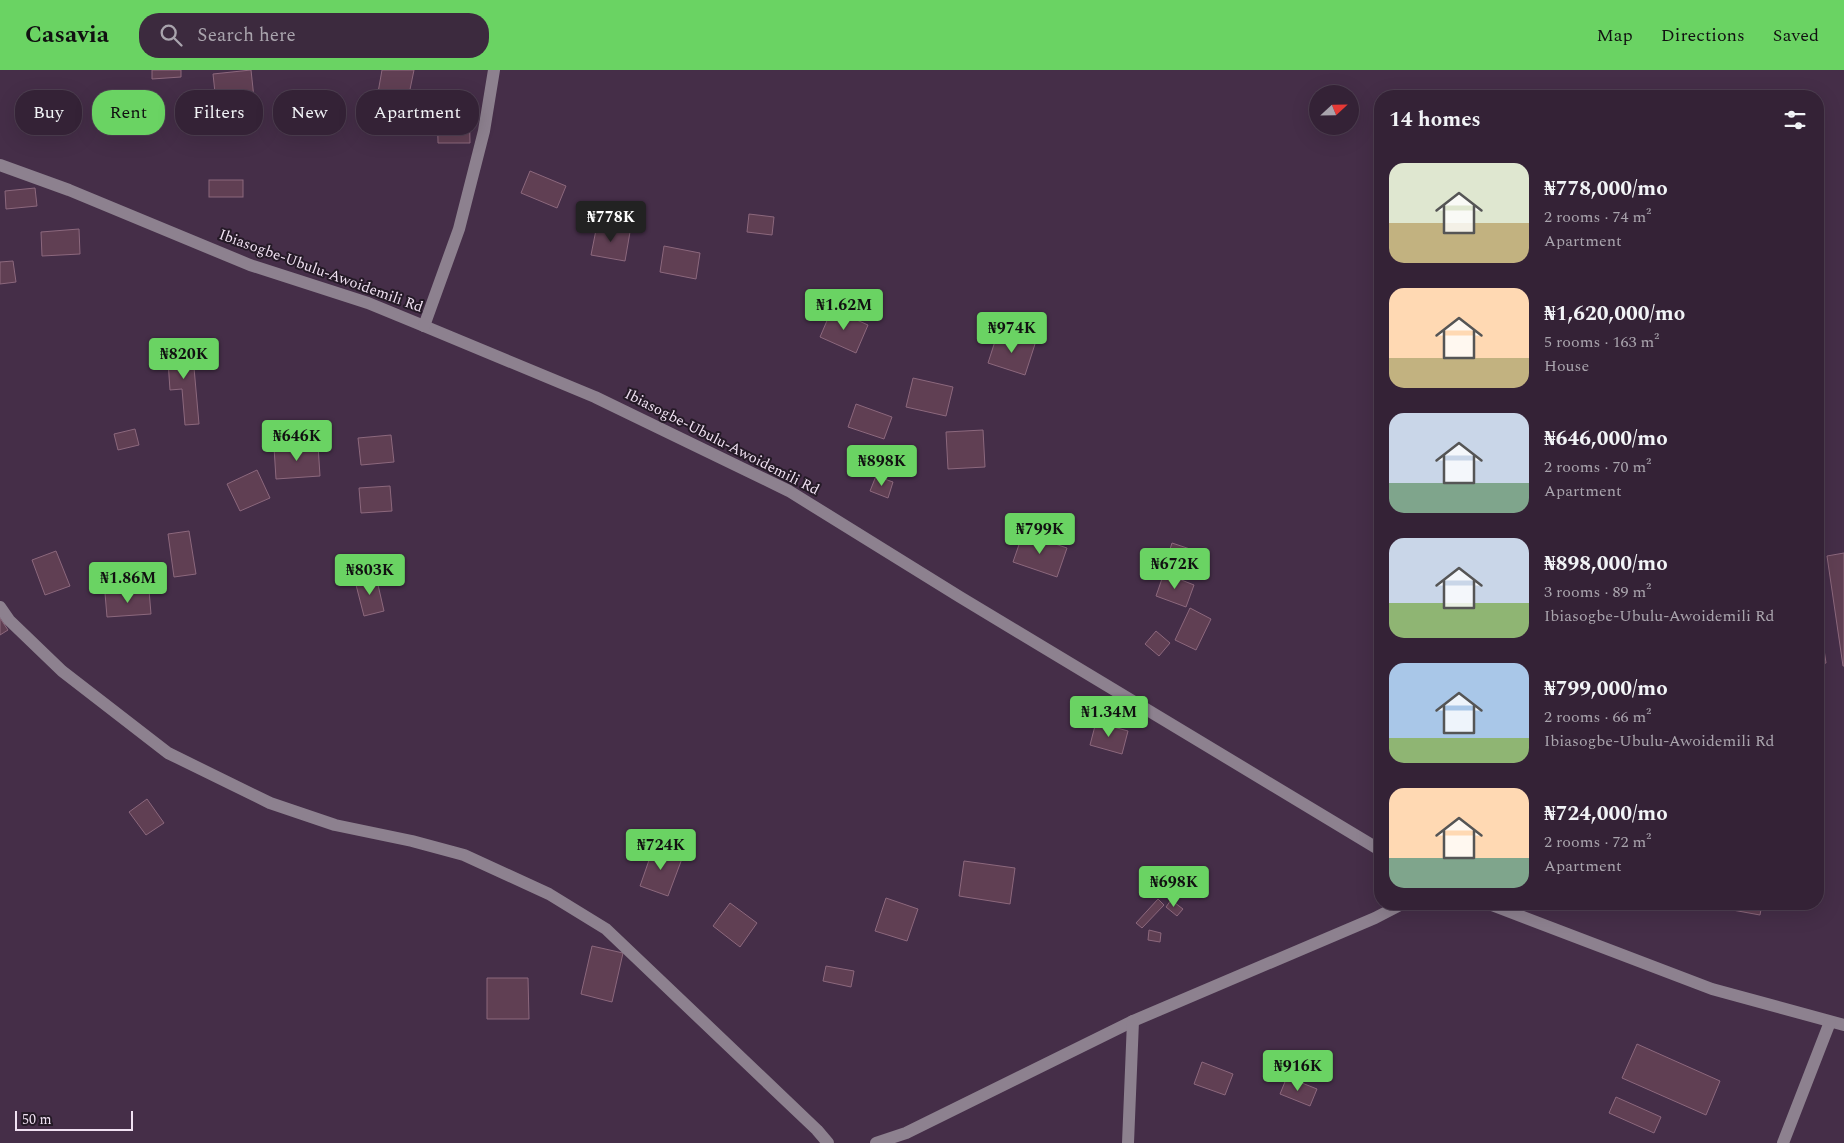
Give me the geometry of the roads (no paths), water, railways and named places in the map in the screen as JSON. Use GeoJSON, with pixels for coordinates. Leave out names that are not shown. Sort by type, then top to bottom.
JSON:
{"type":"FeatureCollection","features":[{"type":"Feature","properties":{"kind":"street"},"geometry":{"type":"LineString","coordinates":[[424,326],[459,228],[484,131],[494,70]]}},
{"type":"Feature","properties":{"kind":"street","name":"Ibiasogbe-Ubulu-Awoidemili Rd"},"geometry":{"type":"LineString","coordinates":[[0,165],[69,190],[250,265],[368,303],[424,326],[595,397],[789,491],[960,597],[1374,846]]}},
{"type":"Feature","properties":{"kind":"street"},"geometry":{"type":"LineString","coordinates":[[0,607],[10,620],[62,671],[168,753],[270,803],[335,825],[412,841],[464,855],[549,894],[606,930],[817,1130],[828,1143]]}},
{"type":"Feature","properties":{"kind":"street"},"geometry":{"type":"LineString","coordinates":[[876,1143],[906,1133],[1133,1021],[1390,910]]}},
{"type":"Feature","properties":{"kind":"street"},"geometry":{"type":"LineString","coordinates":[[1506,910],[1712,989],[1844,1025]]}},
{"type":"Feature","properties":{"kind":"street"},"geometry":{"type":"LineString","coordinates":[[1128,1143],[1133,1021]]}},
{"type":"Feature","properties":{"kind":"street"},"geometry":{"type":"LineString","coordinates":[[1783,1143],[1830,1022]]}}]}
